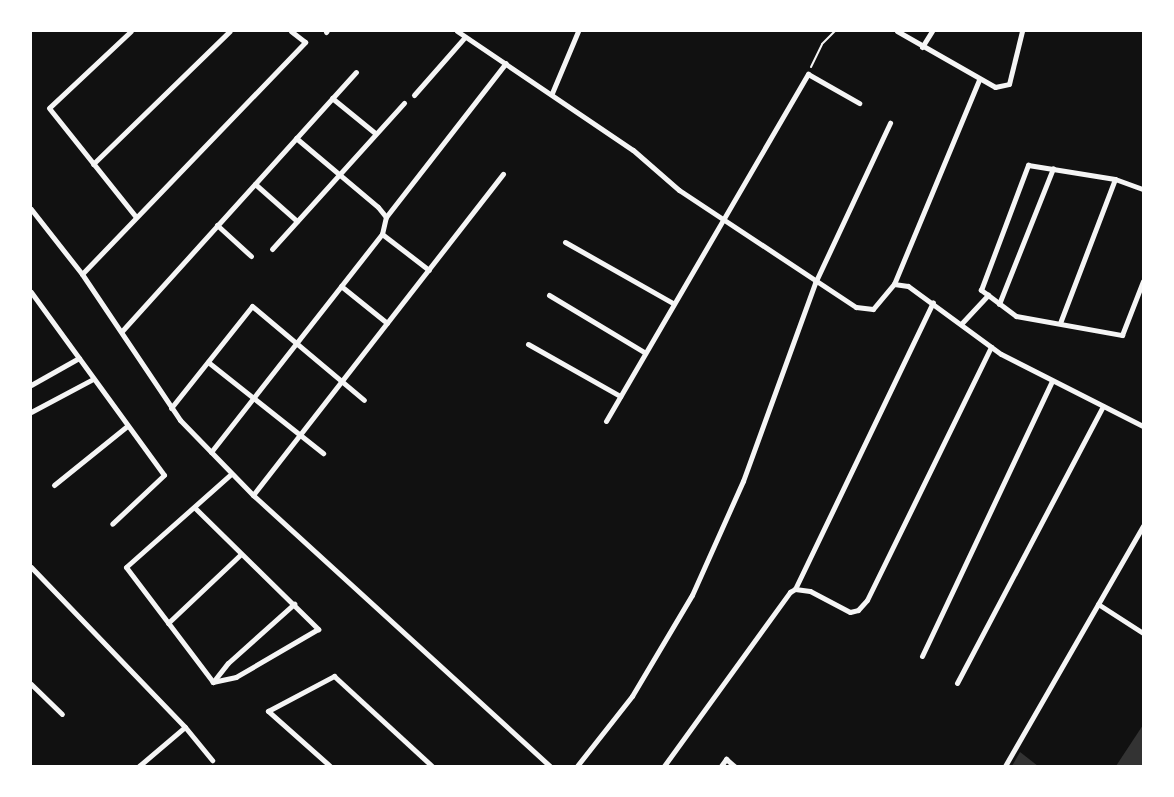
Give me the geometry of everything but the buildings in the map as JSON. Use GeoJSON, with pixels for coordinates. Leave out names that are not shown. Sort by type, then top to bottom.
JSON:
{"type":"FeatureCollection","features":[{"type":"Feature","properties":{"kind":"street"},"geometry":{"type":"LineString","coordinates":[[131,31],[48,108],[136,217]]}},
{"type":"Feature","properties":{"kind":"street"},"geometry":{"type":"LineString","coordinates":[[93,164],[230,31]]}},
{"type":"Feature","properties":{"kind":"street"},"geometry":{"type":"LineString","coordinates":[[82,274],[305,42],[291,31]]}},
{"type":"Feature","properties":{"kind":"street"},"geometry":{"type":"LineString","coordinates":[[457,31],[552,93],[633,150],[678,190],[722,218],[815,283],[856,307],[868,310],[877,306],[894,284],[979,80]]}},
{"type":"Feature","properties":{"kind":"street"},"geometry":{"type":"LineString","coordinates":[[552,93],[578,31]]}},
{"type":"Feature","properties":{"kind":"street"},"geometry":{"type":"LineString","coordinates":[[897,31],[979,80],[995,87],[1009,84],[1022,31]]}},
{"type":"Feature","properties":{"kind":"street"},"geometry":{"type":"LineString","coordinates":[[922,47],[932,31]]}},
{"type":"Feature","properties":{"kind":"street"},"geometry":{"type":"LineString","coordinates":[[414,95],[465,36]]}},
{"type":"Feature","properties":{"kind":"street"},"geometry":{"type":"LineString","coordinates":[[211,452],[382,234],[386,217],[506,63]]}},
{"type":"Feature","properties":{"kind":"street"},"geometry":{"type":"LineString","coordinates":[[122,331],[356,72]]}},
{"type":"Feature","properties":{"kind":"street"},"geometry":{"type":"LineString","coordinates":[[606,421],[672,303],[808,74],[859,103]]}},
{"type":"Feature","properties":{"kind":"street"},"geometry":{"type":"LineString","coordinates":[[332,98],[375,133]]}},
{"type":"Feature","properties":{"kind":"street"},"geometry":{"type":"LineString","coordinates":[[272,249],[404,103]]}},
{"type":"Feature","properties":{"kind":"street"},"geometry":{"type":"LineString","coordinates":[[577,766],[632,696],[692,595],[743,481],[815,283],[890,122]]}},
{"type":"Feature","properties":{"kind":"street"},"geometry":{"type":"LineString","coordinates":[[296,138],[339,173],[386,217]]}},
{"type":"Feature","properties":{"kind":"street"},"geometry":{"type":"LineString","coordinates":[[1143,189],[1115,179],[1028,165],[981,290],[1016,316],[1122,335],[1143,281]]}},
{"type":"Feature","properties":{"kind":"street"},"geometry":{"type":"LineString","coordinates":[[999,304],[1053,168]]}},
{"type":"Feature","properties":{"kind":"street"},"geometry":{"type":"LineString","coordinates":[[253,495],[503,174]]}},
{"type":"Feature","properties":{"kind":"street"},"geometry":{"type":"LineString","coordinates":[[1060,323],[1115,179]]}},
{"type":"Feature","properties":{"kind":"street"},"geometry":{"type":"LineString","coordinates":[[255,184],[297,221]]}},
{"type":"Feature","properties":{"kind":"street"},"geometry":{"type":"LineString","coordinates":[[31,210],[82,274],[122,331],[171,408],[231,474],[550,766]]}},
{"type":"Feature","properties":{"kind":"street"},"geometry":{"type":"LineString","coordinates":[[31,220],[36,216]]}},
{"type":"Feature","properties":{"kind":"street"},"geometry":{"type":"LineString","coordinates":[[217,225],[251,256]]}},
{"type":"Feature","properties":{"kind":"street"},"geometry":{"type":"LineString","coordinates":[[382,234],[429,270]]}},
{"type":"Feature","properties":{"kind":"street"},"geometry":{"type":"LineString","coordinates":[[565,242],[672,303]]}},
{"type":"Feature","properties":{"kind":"street"},"geometry":{"type":"LineString","coordinates":[[894,284],[908,286],[933,302],[991,347],[1052,381],[1143,426]]}},
{"type":"Feature","properties":{"kind":"street"},"geometry":{"type":"LineString","coordinates":[[341,286],[387,323]]}},
{"type":"Feature","properties":{"kind":"street"},"geometry":{"type":"LineString","coordinates":[[31,292],[164,475],[112,524]]}},
{"type":"Feature","properties":{"kind":"street"},"geometry":{"type":"LineString","coordinates":[[549,295],[644,352]]}},
{"type":"Feature","properties":{"kind":"street"},"geometry":{"type":"LineString","coordinates":[[961,324],[988,295]]}},
{"type":"Feature","properties":{"kind":"street"},"geometry":{"type":"LineString","coordinates":[[31,306],[38,302]]}},
{"type":"Feature","properties":{"kind":"street"},"geometry":{"type":"LineString","coordinates":[[664,766],[795,588],[933,302]]}},
{"type":"Feature","properties":{"kind":"street"},"geometry":{"type":"LineString","coordinates":[[171,408],[252,306],[364,400]]}},
{"type":"Feature","properties":{"kind":"street"},"geometry":{"type":"LineString","coordinates":[[528,344],[620,396]]}},
{"type":"Feature","properties":{"kind":"street"},"geometry":{"type":"LineString","coordinates":[[795,588],[810,591],[842,610],[858,610],[867,600],[991,347]]}},
{"type":"Feature","properties":{"kind":"street"},"geometry":{"type":"LineString","coordinates":[[31,384],[79,358]]}},
{"type":"Feature","properties":{"kind":"street"},"geometry":{"type":"LineString","coordinates":[[208,362],[323,453]]}},
{"type":"Feature","properties":{"kind":"street"},"geometry":{"type":"LineString","coordinates":[[31,412],[93,378]]}},
{"type":"Feature","properties":{"kind":"street"},"geometry":{"type":"LineString","coordinates":[[922,656],[1052,381]]}},
{"type":"Feature","properties":{"kind":"street"},"geometry":{"type":"LineString","coordinates":[[957,683],[1103,406]]}},
{"type":"Feature","properties":{"kind":"street"},"geometry":{"type":"LineString","coordinates":[[54,484],[127,426]]}},
{"type":"Feature","properties":{"kind":"street"},"geometry":{"type":"LineString","coordinates":[[213,682],[126,567],[195,508],[231,474]]}},
{"type":"Feature","properties":{"kind":"street"},"geometry":{"type":"LineString","coordinates":[[195,508],[240,555],[294,604],[318,629],[236,677],[213,682]]}},
{"type":"Feature","properties":{"kind":"street"},"geometry":{"type":"LineString","coordinates":[[1005,766],[1143,526]]}},
{"type":"Feature","properties":{"kind":"street"},"geometry":{"type":"LineString","coordinates":[[168,623],[240,555]]}},
{"type":"Feature","properties":{"kind":"street"},"geometry":{"type":"LineString","coordinates":[[31,568],[185,727],[212,760]]}},
{"type":"Feature","properties":{"kind":"street"},"geometry":{"type":"LineString","coordinates":[[213,682],[228,663],[294,604]]}},
{"type":"Feature","properties":{"kind":"street"},"geometry":{"type":"LineString","coordinates":[[1098,604],[1143,633]]}},
{"type":"Feature","properties":{"kind":"street"},"geometry":{"type":"LineString","coordinates":[[330,766],[268,711],[334,676],[432,766]]}},
{"type":"Feature","properties":{"kind":"street"},"geometry":{"type":"LineString","coordinates":[[31,684],[62,714]]}},
{"type":"Feature","properties":{"kind":"street"},"geometry":{"type":"LineString","coordinates":[[138,766],[185,727]]}},
{"type":"Feature","properties":{"kind":"street"},"geometry":{"type":"LineString","coordinates":[[721,766],[726,759],[734,766]]}},
{"type":"Feature","properties":{"kind":"path"},"geometry":{"type":"LineString","coordinates":[[808,74],[822,44],[835,31]]}},
{"type":"Feature","properties":{"kind":"shaded area"},"geometry":{"type":"Polygon","coordinates":[[[1143,725],[1143,766],[1116,766],[1143,725]]]}},
{"type":"Feature","properties":{"kind":"shaded area"},"geometry":{"type":"Polygon","coordinates":[[[1020,752],[1038,766],[1012,766],[1020,752]]]}}]}
